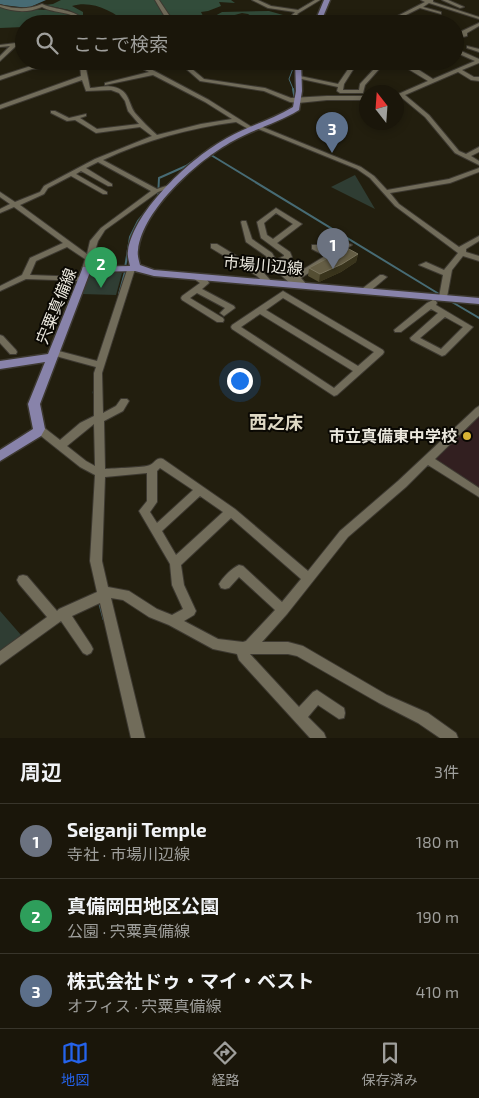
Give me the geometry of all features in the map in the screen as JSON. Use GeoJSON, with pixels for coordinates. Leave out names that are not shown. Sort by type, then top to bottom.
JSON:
{"type":"FeatureCollection","features":[{"type":"Feature","properties":{"kind":"main road"},"geometry":{"type":"LineString","coordinates":[[321,15],[328,0]]}},
{"type":"Feature","properties":{"kind":"main road"},"geometry":{"type":"LineString","coordinates":[[133,268],[132,254],[138,232],[172,186],[209,153],[253,128],[291,112],[298,106],[300,70]]}},
{"type":"Feature","properties":{"kind":"main road","name":"宍粟真備線"},"geometry":{"type":"LineString","coordinates":[[40,429],[34,404],[54,355],[85,268],[133,268]]}},
{"type":"Feature","properties":{"kind":"main road","name":"市場川辺線"},"geometry":{"type":"LineString","coordinates":[[133,268],[146,272],[479,301]]}},
{"type":"Feature","properties":{"kind":"main road"},"geometry":{"type":"LineString","coordinates":[[0,365],[54,355]]}},
{"type":"Feature","properties":{"kind":"main road"},"geometry":{"type":"LineString","coordinates":[[0,456],[40,429]]}},
{"type":"Feature","properties":{"kind":"street"},"geometry":{"type":"LineString","coordinates":[[157,0],[166,15]]}},
{"type":"Feature","properties":{"kind":"street"},"geometry":{"type":"LineString","coordinates":[[254,0],[270,7],[296,11],[318,0]]}},
{"type":"Feature","properties":{"kind":"street"},"geometry":{"type":"LineString","coordinates":[[422,0],[431,1],[479,18]]}},
{"type":"Feature","properties":{"kind":"street"},"geometry":{"type":"LineString","coordinates":[[444,0],[465,8],[458,11]]}},
{"type":"Feature","properties":{"kind":"street"},"geometry":{"type":"LineString","coordinates":[[402,15],[431,1]]}},
{"type":"Feature","properties":{"kind":"street"},"geometry":{"type":"LineString","coordinates":[[0,6],[14,10],[33,11],[42,5],[50,9],[68,11],[75,15]]}},
{"type":"Feature","properties":{"kind":"street"},"geometry":{"type":"LineString","coordinates":[[420,7],[439,13]]}},
{"type":"Feature","properties":{"kind":"street"},"geometry":{"type":"LineString","coordinates":[[294,15],[296,11]]}},
{"type":"Feature","properties":{"kind":"street"},"geometry":{"type":"LineString","coordinates":[[464,32],[479,24]]}},
{"type":"Feature","properties":{"kind":"street"},"geometry":{"type":"LineString","coordinates":[[0,46],[15,44]]}},
{"type":"Feature","properties":{"kind":"street"},"geometry":{"type":"LineString","coordinates":[[0,59],[15,44]]}},
{"type":"Feature","properties":{"kind":"street"},"geometry":{"type":"LineString","coordinates":[[469,47],[479,51]]}},
{"type":"Feature","properties":{"kind":"street"},"geometry":{"type":"LineString","coordinates":[[464,54],[479,61]]}},
{"type":"Feature","properties":{"kind":"street"},"geometry":{"type":"LineString","coordinates":[[479,61],[465,67],[477,78],[479,85]]}},
{"type":"Feature","properties":{"kind":"street"},"geometry":{"type":"LineString","coordinates":[[0,78],[25,70]]}},
{"type":"Feature","properties":{"kind":"street"},"geometry":{"type":"LineString","coordinates":[[84,70],[88,90],[112,88],[122,92],[128,101],[131,111],[156,137]]}},
{"type":"Feature","properties":{"kind":"street"},"geometry":{"type":"LineString","coordinates":[[148,70],[253,128],[359,168],[372,177],[397,205],[462,253],[479,259]]}},
{"type":"Feature","properties":{"kind":"street"},"geometry":{"type":"LineString","coordinates":[[191,70],[202,80],[265,90],[297,101],[359,98]]}},
{"type":"Feature","properties":{"kind":"street"},"geometry":{"type":"LineString","coordinates":[[350,70],[340,86],[340,91],[361,92],[362,85],[374,70]]}},
{"type":"Feature","properties":{"kind":"street"},"geometry":{"type":"LineString","coordinates":[[414,70],[434,82]]}},
{"type":"Feature","properties":{"kind":"street"},"geometry":{"type":"LineString","coordinates":[[404,94],[458,70],[477,78]]}},
{"type":"Feature","properties":{"kind":"street"},"geometry":{"type":"LineString","coordinates":[[107,84],[153,73]]}},
{"type":"Feature","properties":{"kind":"street"},"geometry":{"type":"LineString","coordinates":[[0,107],[84,76]]}},
{"type":"Feature","properties":{"kind":"street"},"geometry":{"type":"LineString","coordinates":[[300,78],[340,86]]}},
{"type":"Feature","properties":{"kind":"street"},"geometry":{"type":"LineString","coordinates":[[404,100],[428,116],[455,149],[479,163]]}},
{"type":"Feature","properties":{"kind":"street"},"geometry":{"type":"LineString","coordinates":[[53,112],[69,120],[84,115]]}},
{"type":"Feature","properties":{"kind":"street"},"geometry":{"type":"LineString","coordinates":[[76,118],[96,131],[144,126]]}},
{"type":"Feature","properties":{"kind":"street"},"geometry":{"type":"LineString","coordinates":[[0,211],[42,193],[46,187],[99,160],[156,137],[206,124],[237,120]]}},
{"type":"Feature","properties":{"kind":"street"},"geometry":{"type":"LineString","coordinates":[[467,156],[479,150]]}},
{"type":"Feature","properties":{"kind":"street"},"geometry":{"type":"LineString","coordinates":[[99,160],[158,190]]}},
{"type":"Feature","properties":{"kind":"street"},"geometry":{"type":"LineString","coordinates":[[82,169],[110,185]]}},
{"type":"Feature","properties":{"kind":"street"},"geometry":{"type":"LineString","coordinates":[[385,192],[450,181],[479,170]]}},
{"type":"Feature","properties":{"kind":"street"},"geometry":{"type":"LineString","coordinates":[[72,174],[104,193]]}},
{"type":"Feature","properties":{"kind":"street"},"geometry":{"type":"LineString","coordinates":[[85,268],[94,241],[104,229],[158,190],[172,186]]}},
{"type":"Feature","properties":{"kind":"street"},"geometry":{"type":"LineString","coordinates":[[0,194],[67,244],[85,268]]}},
{"type":"Feature","properties":{"kind":"street"},"geometry":{"type":"LineString","coordinates":[[272,243],[298,224],[276,210],[260,222],[264,236],[272,243],[287,254],[288,258],[274,264]]}},
{"type":"Feature","properties":{"kind":"street"},"geometry":{"type":"LineString","coordinates":[[244,222],[249,240],[269,255],[274,264],[297,285]]}},
{"type":"Feature","properties":{"kind":"street"},"geometry":{"type":"LineString","coordinates":[[398,330],[442,297],[448,270],[462,253],[462,248],[479,238]]}},
{"type":"Feature","properties":{"kind":"street"},"geometry":{"type":"LineString","coordinates":[[25,277],[33,260],[67,244]]}},
{"type":"Feature","properties":{"kind":"street"},"geometry":{"type":"LineString","coordinates":[[297,285],[297,277],[348,245]]}},
{"type":"Feature","properties":{"kind":"street"},"geometry":{"type":"LineString","coordinates":[[214,246],[260,274],[268,282]]}},
{"type":"Feature","properties":{"kind":"street"},"geometry":{"type":"LineString","coordinates":[[315,247],[330,256]]}},
{"type":"Feature","properties":{"kind":"street"},"geometry":{"type":"LineString","coordinates":[[423,265],[426,264],[447,274]]}},
{"type":"Feature","properties":{"kind":"street"},"geometry":{"type":"LineString","coordinates":[[0,289],[25,277],[85,268]]}},
{"type":"Feature","properties":{"kind":"street"},"geometry":{"type":"LineString","coordinates":[[133,268],[98,364],[96,561],[100,595],[138,738]]}},
{"type":"Feature","properties":{"kind":"street"},"geometry":{"type":"LineString","coordinates":[[194,276],[205,283],[197,289],[185,298],[222,317],[231,308],[197,289]]}},
{"type":"Feature","properties":{"kind":"street"},"geometry":{"type":"LineString","coordinates":[[366,290],[383,277]]}},
{"type":"Feature","properties":{"kind":"street"},"geometry":{"type":"LineString","coordinates":[[283,294],[380,352],[334,392],[235,327],[283,294],[297,285]]}},
{"type":"Feature","properties":{"kind":"street"},"geometry":{"type":"LineString","coordinates":[[430,305],[469,327],[442,353],[414,338],[444,313]]}},
{"type":"Feature","properties":{"kind":"street"},"geometry":{"type":"LineString","coordinates":[[260,310],[359,371]]}},
{"type":"Feature","properties":{"kind":"street"},"geometry":{"type":"LineString","coordinates":[[0,338],[13,352]]}},
{"type":"Feature","properties":{"kind":"street"},"geometry":{"type":"LineString","coordinates":[[54,355],[98,364]]}},
{"type":"Feature","properties":{"kind":"street"},"geometry":{"type":"LineString","coordinates":[[61,445],[96,421],[121,407],[124,401]]}},
{"type":"Feature","properties":{"kind":"street"},"geometry":{"type":"LineString","coordinates":[[319,738],[243,656],[247,647],[283,610],[344,534],[402,484],[479,410]]}},
{"type":"Feature","properties":{"kind":"street"},"geometry":{"type":"LineString","coordinates":[[40,429],[83,464],[97,472],[152,468],[160,462],[231,512],[308,578]]}},
{"type":"Feature","properties":{"kind":"street"},"geometry":{"type":"LineString","coordinates":[[427,459],[479,493]]}},
{"type":"Feature","properties":{"kind":"street"},"geometry":{"type":"LineString","coordinates":[[152,468],[152,502],[144,511],[175,563],[178,585],[190,611],[173,621]]}},
{"type":"Feature","properties":{"kind":"street"},"geometry":{"type":"LineString","coordinates":[[156,530],[200,490]]}},
{"type":"Feature","properties":{"kind":"street"},"geometry":{"type":"LineString","coordinates":[[175,563],[231,512]]}},
{"type":"Feature","properties":{"kind":"street"},"geometry":{"type":"LineString","coordinates":[[225,584],[238,570],[283,610]]}},
{"type":"Feature","properties":{"kind":"street"},"geometry":{"type":"LineString","coordinates":[[23,580],[59,615],[87,649]]}},
{"type":"Feature","properties":{"kind":"street"},"geometry":{"type":"LineString","coordinates":[[0,659],[59,615],[100,595],[124,595],[153,614],[173,621],[217,644],[298,650],[319,664],[341,673],[383,699],[423,718],[451,738]]}},
{"type":"Feature","properties":{"kind":"street"},"geometry":{"type":"LineString","coordinates":[[299,718],[317,696],[339,713]]}},
{"type":"Feature","properties":{"kind":"shaded area","name":"市立真備東中学校"},"geometry":{"type":"Polygon","coordinates":[[[479,412],[479,489],[433,459],[479,412]]]}},
{"type":"Feature","properties":{"kind":"green space"},"geometry":{"type":"Polygon","coordinates":[[[61,0],[231,0],[235,3],[219,2],[221,6],[201,12],[202,15],[116,15],[102,8],[87,4],[72,6],[83,12],[83,15],[77,15],[69,10],[45,5],[61,0]]]}},
{"type":"Feature","properties":{"kind":"green space"},"geometry":{"type":"Polygon","coordinates":[[[0,5],[11,8],[67,11],[73,15],[15,15],[15,27],[0,28],[0,5]]]}},
{"type":"Feature","properties":{"kind":"green space"},"geometry":{"type":"Polygon","coordinates":[[[269,11],[283,15],[249,15],[242,13],[217,15],[222,12],[269,11]]]}},
{"type":"Feature","properties":{"kind":"green space"},"geometry":{"type":"Polygon","coordinates":[[[355,175],[375,209],[331,187],[355,175]]]}},
{"type":"Feature","properties":{"kind":"green space"},"geometry":{"type":"Polygon","coordinates":[[[98,272],[122,273],[116,295],[81,294],[88,275],[98,272]]]}},
{"type":"Feature","properties":{"kind":"green space"},"geometry":{"type":"Polygon","coordinates":[[[0,611],[21,635],[0,652],[0,611]]]}},
{"type":"Feature","properties":{"kind":"water"},"geometry":{"type":"Polygon","coordinates":[[[0,0],[46,0],[28,8],[3,5],[0,4],[0,0]]]}},
{"type":"Feature","properties":{"kind":"building"},"geometry":{"type":"Polygon","coordinates":[[[347,248],[358,254],[320,274],[309,268],[347,248]]]}},
{"type":"Feature","properties":{"kind":"waterway"},"geometry":{"type":"LineString","coordinates":[[294,15],[293,13],[308,4]]}},
{"type":"Feature","properties":{"kind":"waterway"},"geometry":{"type":"LineString","coordinates":[[292,70],[289,79],[294,91]]}},
{"type":"Feature","properties":{"kind":"waterway"},"geometry":{"type":"LineString","coordinates":[[293,89],[295,100]]}},
{"type":"Feature","properties":{"kind":"waterway"},"geometry":{"type":"LineString","coordinates":[[125,268],[130,237],[138,221],[158,197],[159,178],[186,166],[219,143]]}},
{"type":"Feature","properties":{"kind":"waterway"},"geometry":{"type":"LineString","coordinates":[[211,155],[439,294]]}},
{"type":"Feature","properties":{"kind":"waterway"},"geometry":{"type":"LineString","coordinates":[[119,294],[125,272]]}},
{"type":"Feature","properties":{"kind":"waterway"},"geometry":{"type":"LineString","coordinates":[[452,302],[479,318]]}},
{"type":"Feature","properties":{"kind":"waterway"},"geometry":{"type":"LineString","coordinates":[[94,393],[97,364]]}},
{"type":"Feature","properties":{"kind":"waterway"},"geometry":{"type":"LineString","coordinates":[[99,600],[104,619]]}},
{"type":"Feature","properties":{"kind":"place","name":"株式会社ドゥ・マイ・ベスト"},"geometry":{"type":"Point","coordinates":[332,153]}},
{"type":"Feature","properties":{"kind":"place","name":"Seiganji Temple"},"geometry":{"type":"Point","coordinates":[333,269]}},
{"type":"Feature","properties":{"kind":"place","name":"真備岡田地区公園"},"geometry":{"type":"Point","coordinates":[101,288]}},
{"type":"Feature","properties":{"kind":"place","name":"市立真備東中学校"},"geometry":{"type":"Point","coordinates":[467,436]}},
{"type":"Feature","properties":{"kind":"district","name":"西之床"},"geometry":{"type":"Point","coordinates":[276,423]}}]}
